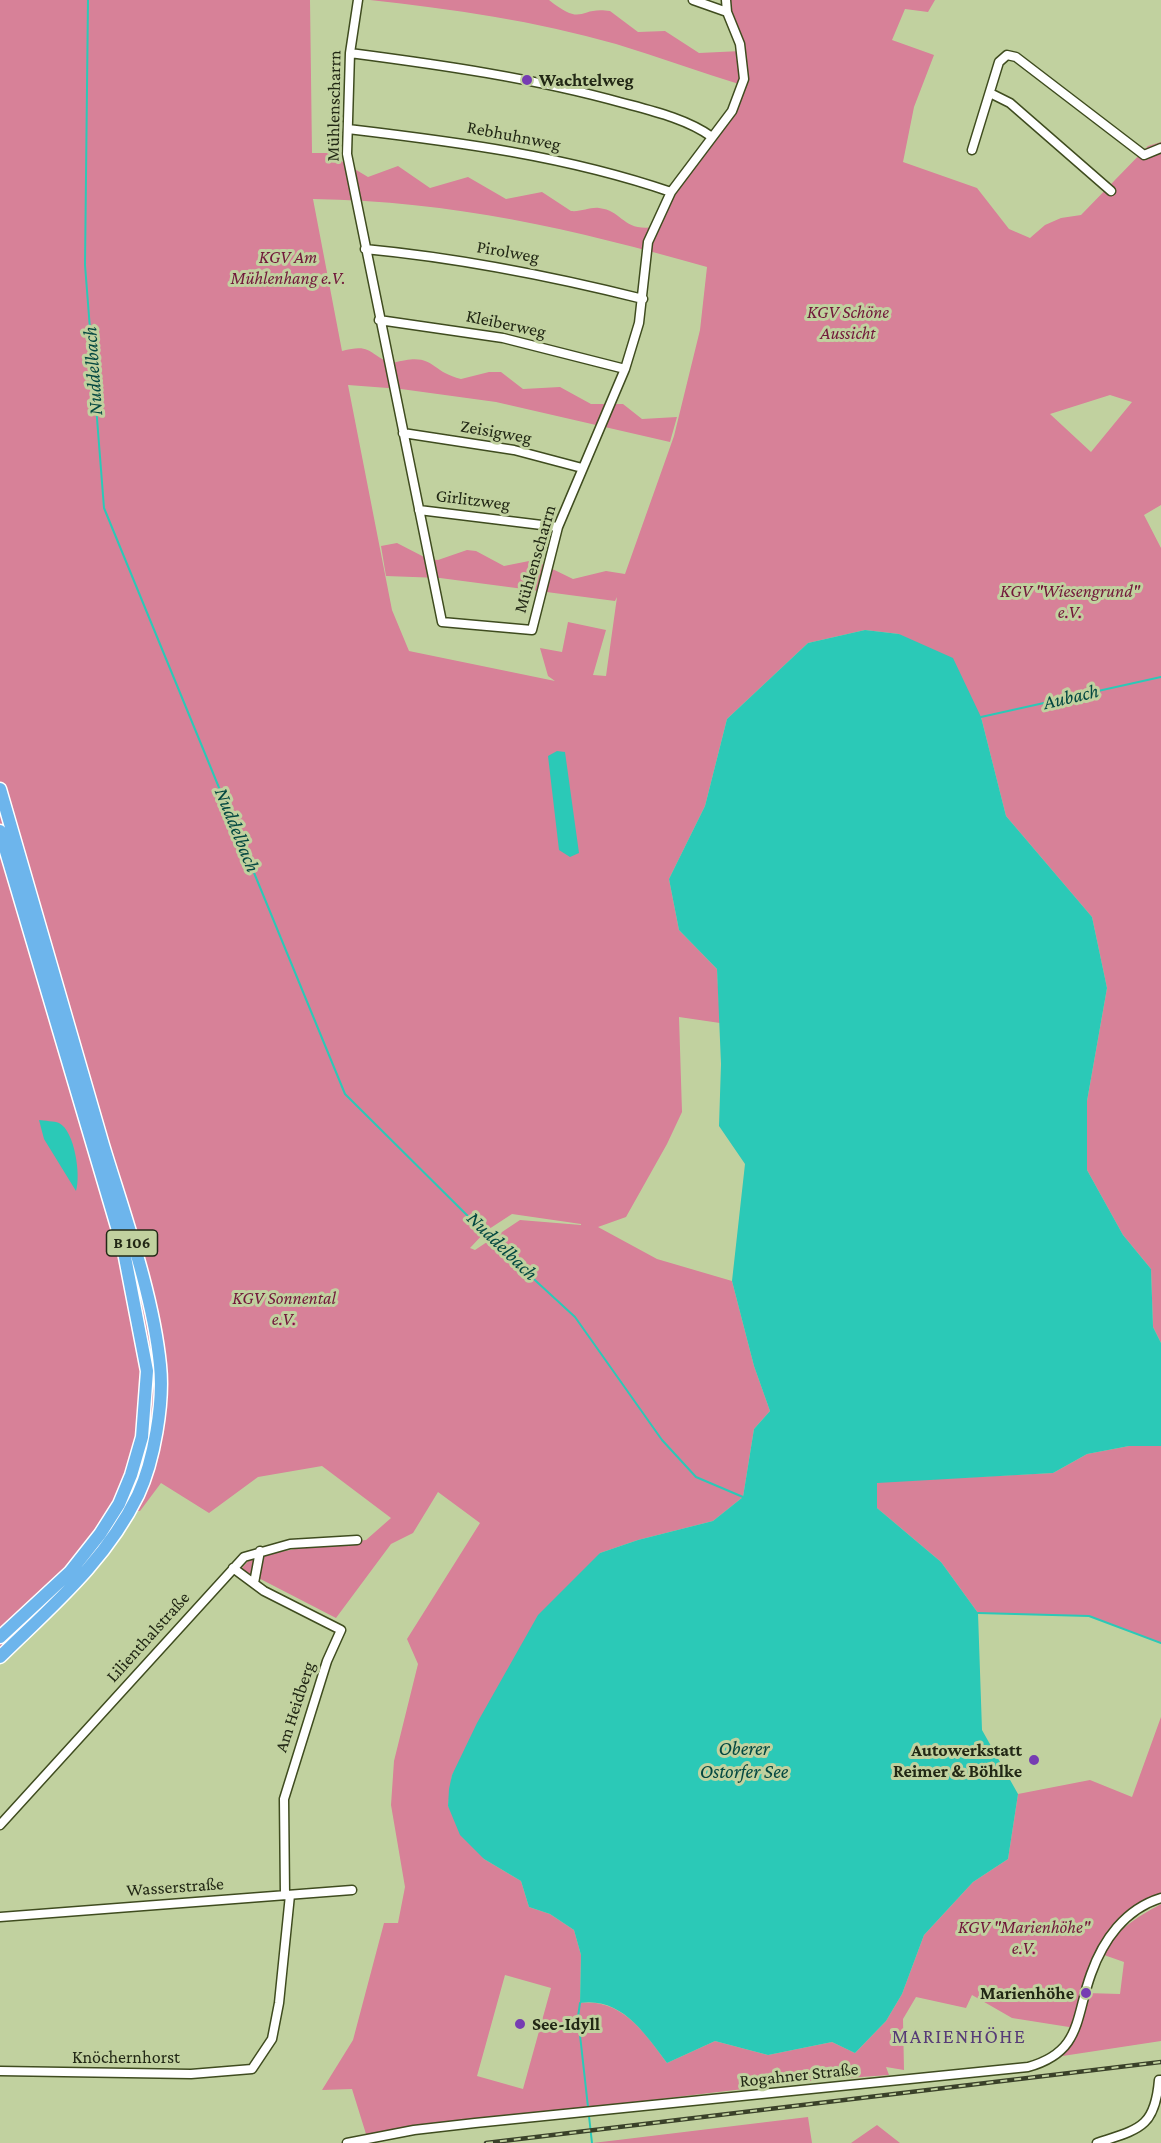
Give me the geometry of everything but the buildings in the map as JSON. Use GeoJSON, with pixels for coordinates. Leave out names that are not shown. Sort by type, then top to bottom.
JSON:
{"type":"FeatureCollection","features":[{"type":"Feature","properties":{"kind":"highway","name":"B 106"},"geometry":{"type":"LineString","coordinates":[[0,789],[133,1246],[156,1336],[160,1368],[159,1409],[139,1494],[114,1536],[88,1572],[0,1657]]}},
{"type":"Feature","properties":{"kind":"highway","name":"B 106"},"geometry":{"type":"LineString","coordinates":[[0,831],[123,1247],[147,1371],[142,1437],[131,1475],[119,1504],[100,1534],[70,1572],[0,1637]]}},
{"type":"Feature","properties":{"kind":"street","name":"Mühlenscharrn"},"geometry":{"type":"LineString","coordinates":[[357,0],[350,53],[347,154],[442,622],[532,630],[558,527],[625,369],[639,323],[648,242],[671,192],[732,111],[744,79],[740,44],[727,12],[726,0]]}},
{"type":"Feature","properties":{"kind":"street"},"geometry":{"type":"LineString","coordinates":[[693,0],[727,12]]}},
{"type":"Feature","properties":{"kind":"street"},"geometry":{"type":"LineString","coordinates":[[350,53],[482,71],[583,92],[655,112],[712,137]]}},
{"type":"Feature","properties":{"kind":"street"},"geometry":{"type":"LineString","coordinates":[[972,150],[999,62],[1007,55],[1016,57],[1143,155],[1161,148]]}},
{"type":"Feature","properties":{"kind":"street"},"geometry":{"type":"LineString","coordinates":[[990,93],[1010,103],[1111,191]]}},
{"type":"Feature","properties":{"kind":"street","name":"Rebhuhnweg"},"geometry":{"type":"LineString","coordinates":[[348,129],[505,149],[626,177],[671,192]]}},
{"type":"Feature","properties":{"kind":"street","name":"Pirolweg"},"geometry":{"type":"LineString","coordinates":[[365,249],[422,254],[530,272],[643,299]]}},
{"type":"Feature","properties":{"kind":"street","name":"Kleiberweg"},"geometry":{"type":"LineString","coordinates":[[380,320],[503,338],[625,369]]}},
{"type":"Feature","properties":{"kind":"street","name":"Zeisigweg"},"geometry":{"type":"LineString","coordinates":[[403,433],[514,450],[582,468]]}},
{"type":"Feature","properties":{"kind":"street","name":"Girlitzweg"},"geometry":{"type":"LineString","coordinates":[[419,510],[558,527]]}},
{"type":"Feature","properties":{"kind":"street","name":"Lilienthalstraße"},"geometry":{"type":"LineString","coordinates":[[0,1825],[244,1557],[290,1544],[357,1540]]}},
{"type":"Feature","properties":{"kind":"street"},"geometry":{"type":"LineString","coordinates":[[254,1583],[260,1551]]}},
{"type":"Feature","properties":{"kind":"street","name":"Am Heidberg"},"geometry":{"type":"LineString","coordinates":[[233,1568],[254,1583],[341,1630],[327,1661],[284,1799],[288,1895],[279,2002],[272,2039],[252,2068]]}},
{"type":"Feature","properties":{"kind":"street","name":"Wasserstraße"},"geometry":{"type":"LineString","coordinates":[[0,1917],[352,1890]]}},
{"type":"Feature","properties":{"kind":"street","name":"Rogahner Straße"},"geometry":{"type":"LineString","coordinates":[[346,2143],[414,2130],[1041,2064],[1060,2053],[1074,2036],[1091,1975],[1101,1951],[1116,1928],[1132,1912],[1161,1898]]}},
{"type":"Feature","properties":{"kind":"street","name":"Knöchernhorst"},"geometry":{"type":"LineString","coordinates":[[0,2071],[191,2074],[252,2068]]}},
{"type":"Feature","properties":{"kind":"street"},"geometry":{"type":"LineString","coordinates":[[1097,2143],[1135,2130],[1150,2118],[1157,2102],[1159,2080],[1161,2080]]}},
{"type":"Feature","properties":{"kind":"green space"},"geometry":{"type":"Polygon","coordinates":[[[0,0],[310,0],[312,153],[328,153],[368,177],[398,166],[430,188],[468,177],[506,199],[542,192],[571,211],[599,208],[614,213],[629,224],[644,228],[655,227],[671,192],[732,112],[742,85],[616,44],[525,22],[370,0],[549,0],[569,13],[610,11],[638,32],[665,31],[699,53],[741,51],[726,0],[935,0],[928,12],[905,9],[892,40],[934,55],[914,107],[903,162],[977,188],[1009,229],[1030,238],[1045,225],[1061,218],[1081,215],[1148,146],[1161,142],[1161,505],[1144,515],[1161,548],[1161,1343],[1153,1327],[1151,1269],[1123,1235],[1087,1170],[1087,1101],[1107,988],[1092,917],[1006,816],[981,717],[899,634],[865,630],[808,643],[727,719],[705,806],[669,879],[679,930],[717,969],[720,1023],[679,1017],[682,1112],[667,1144],[626,1217],[598,1227],[657,1259],[732,1281],[754,1366],[770,1411],[754,1429],[743,1497],[713,1521],[638,1540],[600,1553],[452,1775],[448,1806],[484,1859],[521,1881],[529,1907],[550,1914],[574,1930],[581,1955],[580,2003],[595,2003],[620,2012],[641,2030],[667,2063],[715,2041],[768,2055],[832,2042],[855,2053],[886,2021],[902,1994],[924,1935],[973,1882],[1008,1859],[1018,1794],[1090,1780],[1132,1797],[1161,1717],[1161,1898],[1132,1912],[1101,1951],[1086,1993],[1120,1994],[1124,1962],[1104,1955],[1121,1931],[1161,1904],[1161,2041],[1056,2057],[1078,2025],[1069,2027],[1012,2018],[972,1995],[966,2008],[916,1997],[903,2019],[904,2070],[886,2067],[889,2075],[819,2080],[366,2134],[352,2089],[322,2090],[353,2040],[384,1923],[398,1923],[405,1887],[391,1805],[394,1761],[418,1664],[407,1639],[480,1523],[438,1492],[413,1533],[391,1544],[336,1618],[241,1569],[251,1558],[300,1548],[366,1540],[391,1518],[322,1466],[258,1477],[209,1513],[161,1483],[140,1511],[133,1511],[0,1662],[0,0]],[[313,199],[342,351],[366,349],[393,363],[417,359],[450,376],[461,379],[489,372],[501,372],[523,389],[560,387],[591,404],[623,404],[642,419],[677,417],[670,442],[496,402],[401,389],[348,385],[392,610],[409,651],[555,681],[548,676],[540,648],[562,652],[568,622],[606,630],[593,675],[606,676],[617,597],[615,601],[440,578],[386,576],[381,546],[397,543],[428,559],[438,560],[467,550],[476,551],[504,566],[534,560],[573,579],[606,571],[625,574],[674,436],[700,330],[707,267],[609,241],[512,219],[415,205],[313,199]],[[1110,395],[1050,414],[1091,452],[1132,402],[1110,395]],[[512,1214],[486,1231],[470,1248],[475,1250],[520,1220],[581,1224],[512,1214]],[[505,1975],[477,2076],[523,2089],[551,1988],[505,1975]]]}},
{"type":"Feature","properties":{"kind":"green space"},"geometry":{"type":"Polygon","coordinates":[[[1129,1446],[1161,1446],[1161,1643],[1089,1616],[978,1613],[941,1562],[877,1508],[877,1482],[1053,1473],[1087,1454],[1129,1446]]]}},
{"type":"Feature","properties":{"kind":"green space"},"geometry":{"type":"Polygon","coordinates":[[[808,2117],[812,2143],[592,2143],[618,2140],[808,2117]]]}},
{"type":"Feature","properties":{"kind":"green space"},"geometry":{"type":"Polygon","coordinates":[[[877,2125],[900,2143],[851,2143],[877,2125]]]}},
{"type":"Feature","properties":{"kind":"water","name":"Oberer Ostorfer See"},"geometry":{"type":"Polygon","coordinates":[[[865,630],[899,634],[953,658],[981,717],[1006,816],[1092,917],[1107,988],[1087,1101],[1087,1170],[1123,1235],[1151,1269],[1153,1327],[1161,1343],[1161,1446],[1129,1446],[1087,1454],[1053,1473],[877,1483],[877,1508],[941,1562],[978,1613],[982,1730],[1018,1794],[1008,1859],[973,1882],[924,1935],[902,1994],[886,2021],[855,2053],[832,2042],[768,2055],[715,2041],[667,2063],[641,2030],[620,2012],[595,2003],[580,2003],[581,1955],[574,1930],[550,1914],[529,1907],[521,1881],[484,1859],[460,1835],[448,1806],[449,1789],[452,1775],[477,1723],[538,1615],[600,1553],[638,1540],[713,1521],[743,1497],[754,1429],[770,1411],[754,1366],[732,1281],[745,1164],[719,1126],[721,1064],[717,969],[679,930],[669,879],[705,806],[727,719],[808,643],[865,630]]]}},
{"type":"Feature","properties":{"kind":"water"},"geometry":{"type":"Polygon","coordinates":[[[557,751],[565,752],[579,853],[570,857],[559,850],[548,756],[557,751]]]}},
{"type":"Feature","properties":{"kind":"water"},"geometry":{"type":"Polygon","coordinates":[[[39,1120],[59,1123],[69,1135],[77,1165],[76,1191],[44,1139],[39,1120]]]}},
{"type":"Feature","properties":{"kind":"waterway","name":"Nuddelbach"},"geometry":{"type":"LineString","coordinates":[[88,0],[85,265],[104,508],[345,1094],[499,1247],[575,1317],[662,1440],[696,1477],[743,1497]]}},
{"type":"Feature","properties":{"kind":"waterway","name":"Aubach"},"geometry":{"type":"LineString","coordinates":[[981,717],[1161,677]]}},
{"type":"Feature","properties":{"kind":"waterway"},"geometry":{"type":"LineString","coordinates":[[978,1613],[1089,1616],[1161,1643]]}},
{"type":"Feature","properties":{"kind":"waterway"},"geometry":{"type":"LineString","coordinates":[[580,2003],[578,2017],[592,2143]]}},
{"type":"Feature","properties":{"kind":"railway"},"geometry":{"type":"LineString","coordinates":[[486,2143],[1161,2062]]}},
{"type":"Feature","properties":{"kind":"place","name":"Wachtelweg"},"geometry":{"type":"Point","coordinates":[527,80]}},
{"type":"Feature","properties":{"kind":"place","name":"Autowerkstatt Reimer & Böhlke"},"geometry":{"type":"Point","coordinates":[1034,1760]}},
{"type":"Feature","properties":{"kind":"place","name":"Marienhöhe"},"geometry":{"type":"Point","coordinates":[1086,1993]}},
{"type":"Feature","properties":{"kind":"place","name":"See-Idyll"},"geometry":{"type":"Point","coordinates":[520,2024]}},
{"type":"Feature","properties":{"kind":"district","name":"MARIENHÖHE"},"geometry":{"type":"Point","coordinates":[959,2037]}},
{"type":"Feature","properties":{"kind":"park label","name":"KGV Am Mühlenhang e.V."},"geometry":{"type":"Point","coordinates":[288,267]}},
{"type":"Feature","properties":{"kind":"park label","name":"KGV Schöne Aussicht"},"geometry":{"type":"Point","coordinates":[848,322]}},
{"type":"Feature","properties":{"kind":"park label","name":"KGV \"Wiesengrund\" e.V."},"geometry":{"type":"Point","coordinates":[1070,601]}},
{"type":"Feature","properties":{"kind":"park label","name":"KGV Sonnental e.V."},"geometry":{"type":"Point","coordinates":[284,1308]}},
{"type":"Feature","properties":{"kind":"park label","name":"KGV \"Marienhöhe\" e.V."},"geometry":{"type":"Point","coordinates":[1024,1937]}}]}
